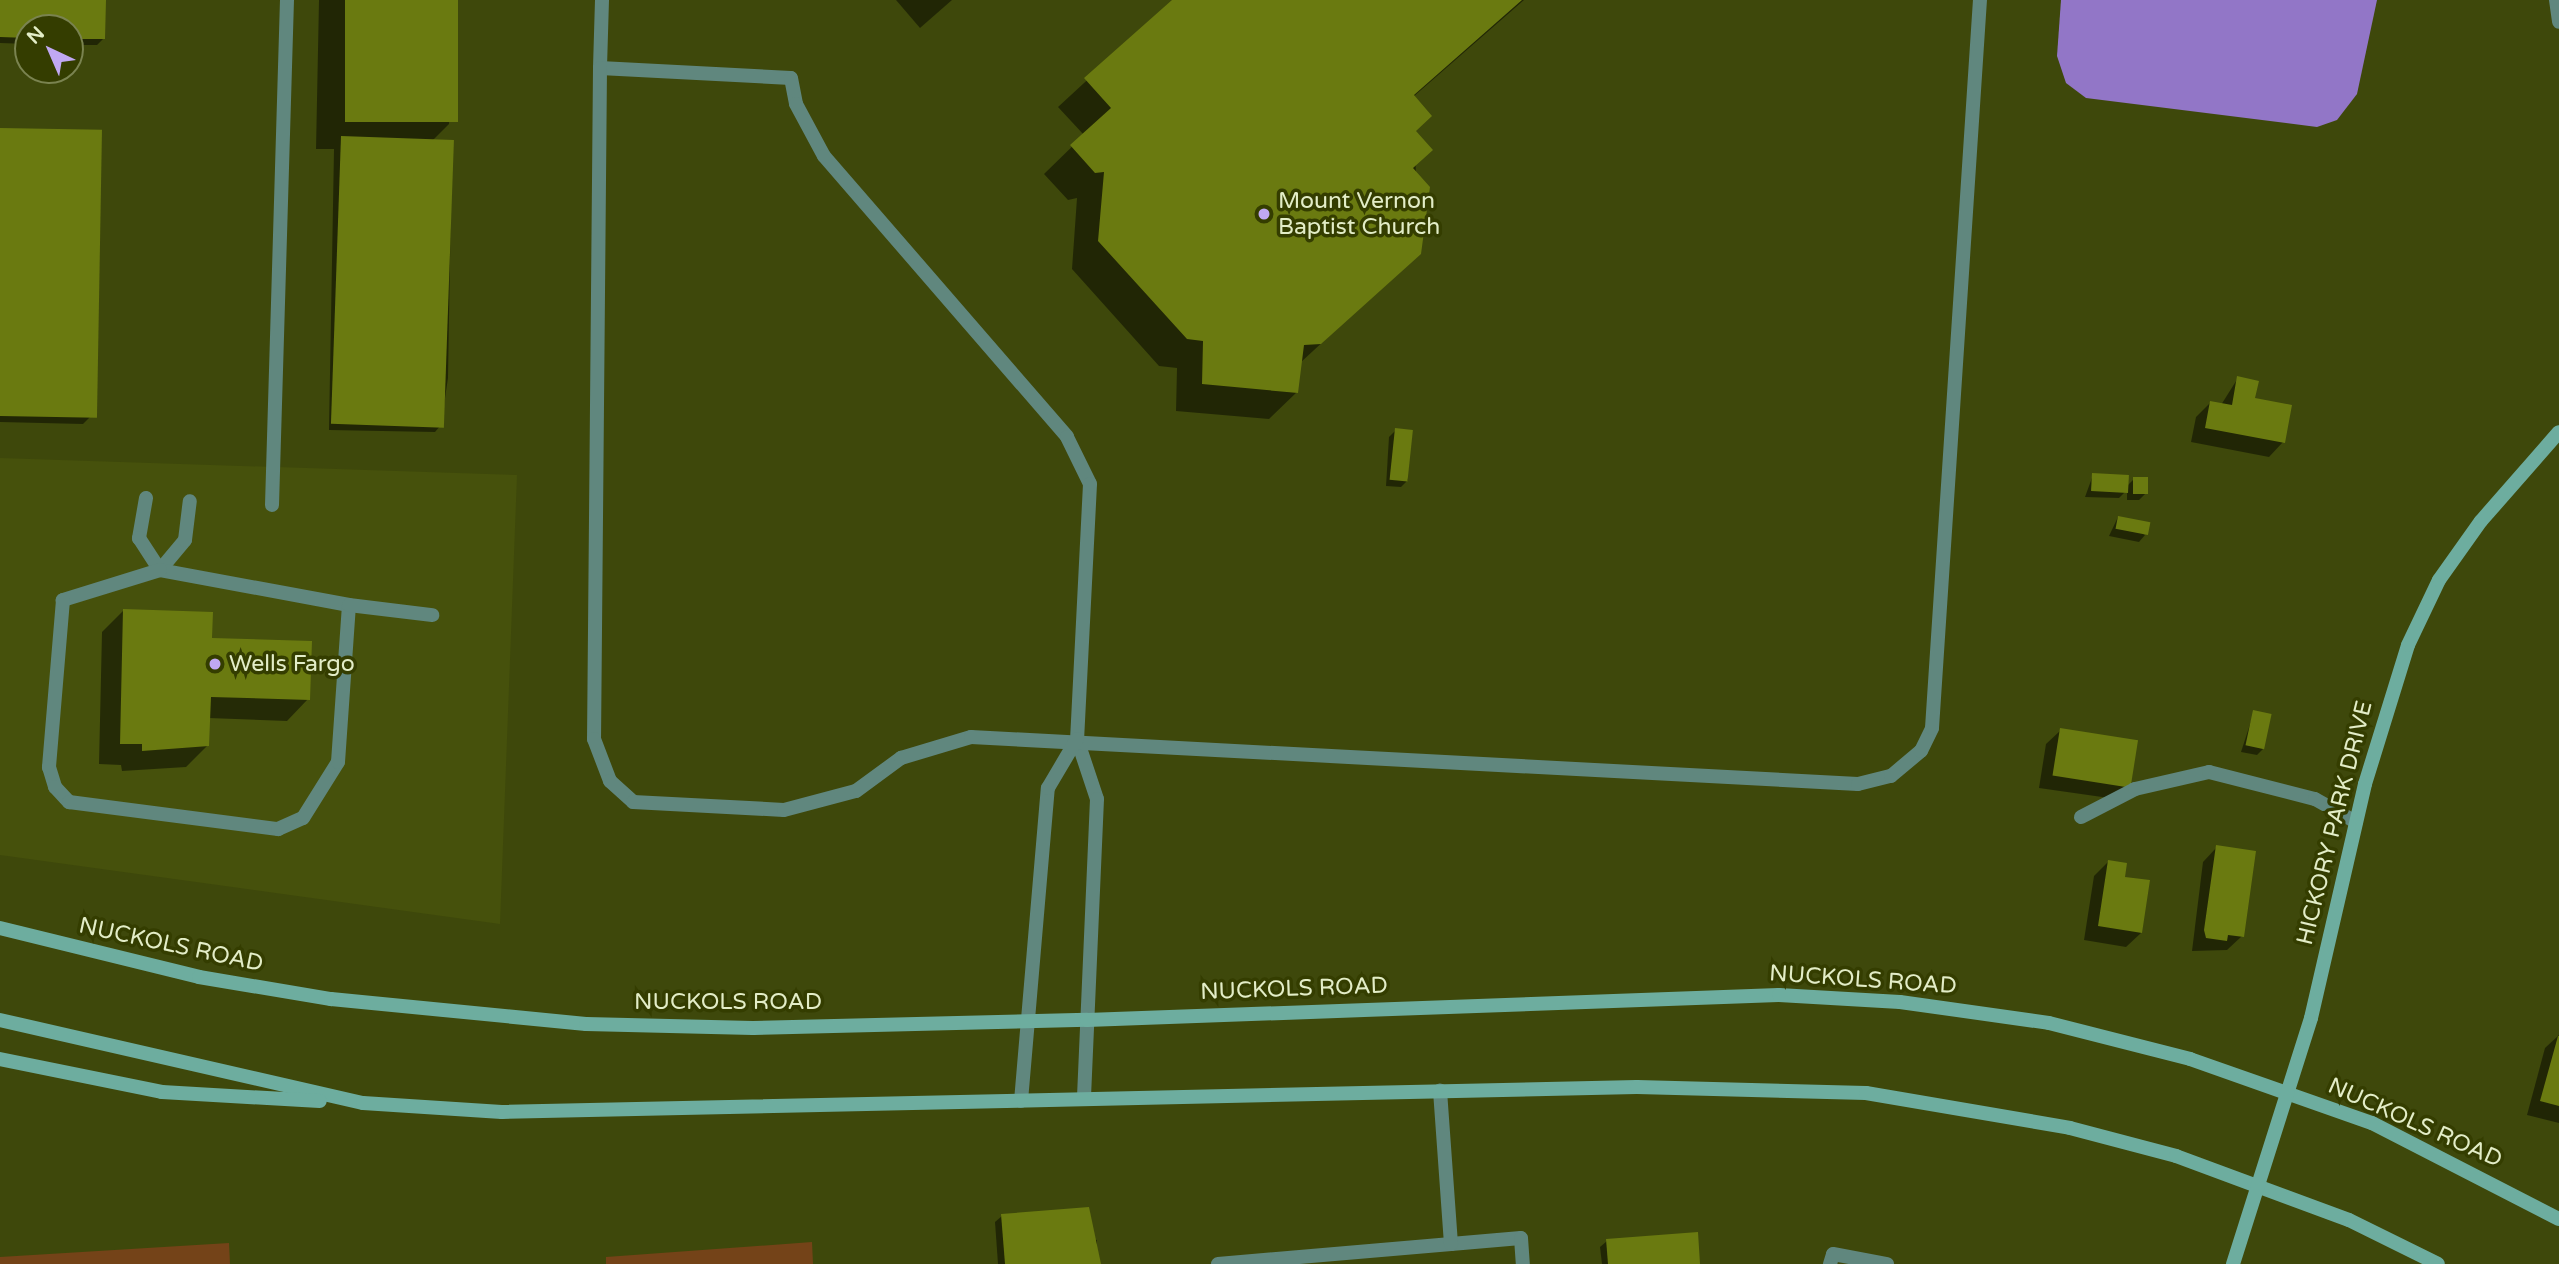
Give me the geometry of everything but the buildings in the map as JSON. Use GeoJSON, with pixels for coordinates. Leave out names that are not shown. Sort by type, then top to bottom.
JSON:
{"type":"FeatureCollection","features":[{"type":"Feature","properties":{"kind":"main road","name":"HICKORY PARK DRIVE"},"geometry":{"type":"LineString","coordinates":[[2233,1264],[2288,1093],[2390,695],[2439,580],[2559,432]]}},
{"type":"Feature","properties":{"kind":"main road","name":"NUCKOLS ROAD"},"geometry":{"type":"LineString","coordinates":[[0,928],[199,977],[414,1010],[586,1024],[753,1028],[1087,1020],[1779,995],[1900,1002],[2049,1023],[2190,1059],[2288,1093],[2447,1158],[2559,1219]]}},
{"type":"Feature","properties":{"kind":"main road"},"geometry":{"type":"LineString","coordinates":[[0,1020],[363,1103]]}},
{"type":"Feature","properties":{"kind":"main road"},"geometry":{"type":"LineString","coordinates":[[0,1059],[162,1092],[583,1112],[1440,1090],[1866,1093],[2070,1128],[2260,1184],[2438,1264]]}},
{"type":"Feature","properties":{"kind":"street"},"geometry":{"type":"LineString","coordinates":[[272,505],[287,0]]}},
{"type":"Feature","properties":{"kind":"street"},"geometry":{"type":"LineString","coordinates":[[602,0],[594,739],[610,782],[633,802],[784,810],[856,792],[901,758],[971,737],[1077,740],[1840,783],[1891,776],[1921,751],[1932,727],[1980,0]]}},
{"type":"Feature","properties":{"kind":"street"},"geometry":{"type":"LineString","coordinates":[[2556,0],[2559,22]]}},
{"type":"Feature","properties":{"kind":"street"},"geometry":{"type":"LineString","coordinates":[[600,68],[791,78],[796,104],[824,156],[1068,437],[1090,484],[1077,740],[1097,799],[1084,1099]]}},
{"type":"Feature","properties":{"kind":"street"},"geometry":{"type":"LineString","coordinates":[[146,498],[139,538],[160,569]]}},
{"type":"Feature","properties":{"kind":"street"},"geometry":{"type":"LineString","coordinates":[[160,569],[185,540],[190,500]]}},
{"type":"Feature","properties":{"kind":"street"},"geometry":{"type":"LineString","coordinates":[[349,605],[338,762],[303,818],[278,829],[69,802],[55,787],[49,767],[63,600],[160,569],[349,605],[432,615]]}},
{"type":"Feature","properties":{"kind":"street"},"geometry":{"type":"LineString","coordinates":[[1021,1101],[1048,788],[1077,740]]}},
{"type":"Feature","properties":{"kind":"street"},"geometry":{"type":"LineString","coordinates":[[2081,817],[2135,789],[2209,772],[2315,799],[2356,822]]}},
{"type":"Feature","properties":{"kind":"street"},"geometry":{"type":"LineString","coordinates":[[1440,1090],[1451,1244]]}},
{"type":"Feature","properties":{"kind":"street"},"geometry":{"type":"LineString","coordinates":[[1218,1264],[1521,1238],[1523,1264]]}},
{"type":"Feature","properties":{"kind":"street"},"geometry":{"type":"LineString","coordinates":[[1832,1259],[1887,1264]]}},
{"type":"Feature","properties":{"kind":"shaded area"},"geometry":{"type":"Polygon","coordinates":[[[2061,0],[2377,0],[2357,94],[2337,120],[2317,127],[2086,98],[2066,83],[2057,56],[2061,0]]]}},
{"type":"Feature","properties":{"kind":"shaded area"},"geometry":{"type":"Polygon","coordinates":[[[0,458],[517,475],[500,924],[0,855],[0,458]]]}},
{"type":"Feature","properties":{"kind":"shaded area"},"geometry":{"type":"Polygon","coordinates":[[[812,1242],[813,1264],[606,1264],[606,1257],[812,1242]]]}},
{"type":"Feature","properties":{"kind":"shaded area"},"geometry":{"type":"Polygon","coordinates":[[[229,1243],[230,1264],[0,1264],[0,1257],[229,1243]]]}},
{"type":"Feature","properties":{"kind":"place","name":"Mount Vernon Baptist Church"},"geometry":{"type":"Point","coordinates":[1264,214]}},
{"type":"Feature","properties":{"kind":"place","name":"Wells Fargo"},"geometry":{"type":"Point","coordinates":[215,664]}}]}
